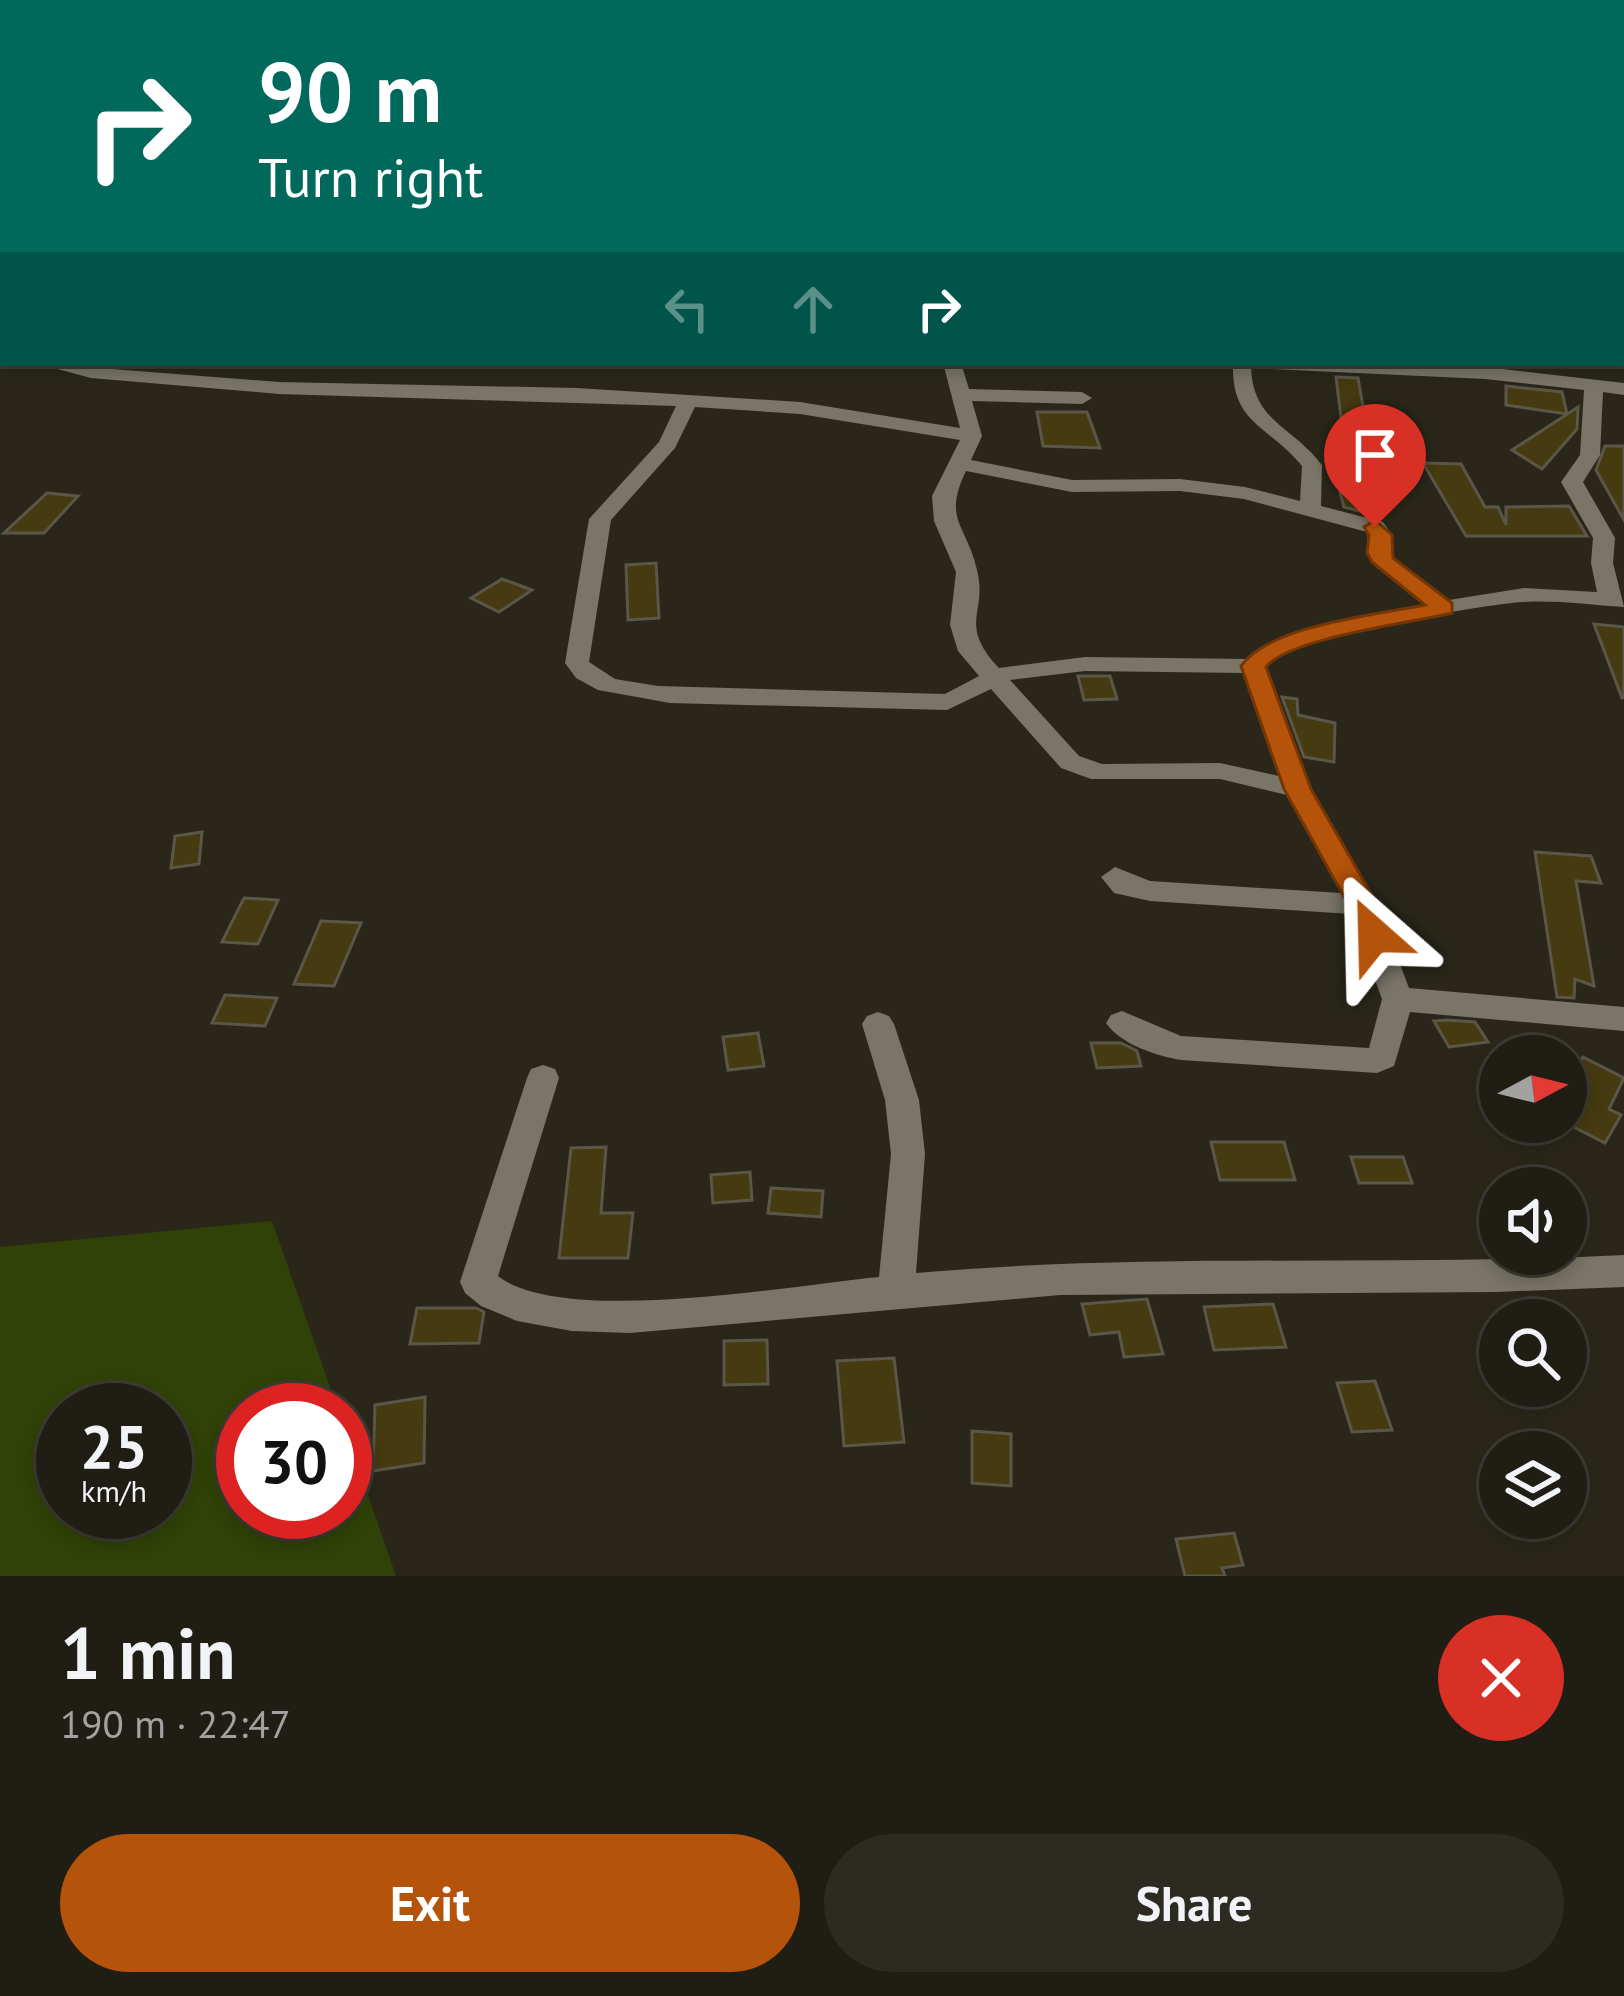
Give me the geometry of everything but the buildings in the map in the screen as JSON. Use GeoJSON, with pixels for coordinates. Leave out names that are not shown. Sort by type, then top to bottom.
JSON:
{"type":"FeatureCollection","features":[{"type":"Feature","properties":{"kind":"street"},"geometry":{"type":"LineString","coordinates":[[60,366],[279,388],[800,408],[972,436]]}},
{"type":"Feature","properties":{"kind":"street"},"geometry":{"type":"LineString","coordinates":[[953,366],[972,436],[943,496],[945,521],[967,572],[962,625],[970,651],[1070,762],[1100,773],[1220,771],[1298,789]]}},
{"type":"Feature","properties":{"kind":"street"},"geometry":{"type":"LineString","coordinates":[[1242,366],[1238,390],[1246,406],[1312,465],[1310,507]]}},
{"type":"Feature","properties":{"kind":"street"},"geometry":{"type":"LineString","coordinates":[[1335,366],[1485,373],[1624,389]]}},
{"type":"Feature","properties":{"kind":"street"},"geometry":{"type":"LineString","coordinates":[[688,401],[668,444],[621,490],[600,519],[577,663],[586,676],[626,691],[670,695],[915,702],[966,697],[997,676],[1111,666],[1253,666],[1265,652],[1339,629],[1524,595],[1617,599],[1602,563],[1604,538],[1572,482],[1590,455],[1594,386]]}},
{"type":"Feature","properties":{"kind":"street"},"geometry":{"type":"LineString","coordinates":[[964,394],[1082,398]]}},
{"type":"Feature","properties":{"kind":"street"},"geometry":{"type":"LineString","coordinates":[[962,464],[1072,486],[1180,484],[1310,507],[1375,527],[1381,535],[1379,553],[1384,562],[1444,608]]}},
{"type":"Feature","properties":{"kind":"street"},"geometry":{"type":"LineString","coordinates":[[1122,1023],[1181,1048],[1377,1061],[1383,1057],[1398,999],[1362,904],[1298,789],[1253,666]]}},
{"type":"Feature","properties":{"kind":"street"},"geometry":{"type":"LineString","coordinates":[[1115,877],[1124,886],[1150,891],[1362,904]]}},
{"type":"Feature","properties":{"kind":"street"},"geometry":{"type":"LineString","coordinates":[[1398,999],[1624,1019]]}},
{"type":"Feature","properties":{"kind":"street"},"geometry":{"type":"LineString","coordinates":[[878,1024],[902,1100],[908,1154],[896,1292]]}},
{"type":"Feature","properties":{"kind":"street"},"geometry":{"type":"LineString","coordinates":[[543,1078],[478,1282],[493,1299],[553,1312],[656,1316],[1108,1277],[1529,1277],[1624,1270]]}},
{"type":"Feature","properties":{"kind":"green space"},"geometry":{"type":"Polygon","coordinates":[[[272,1221],[329,1383],[216,1383],[216,1539],[372,1539],[372,1507],[396,1576],[0,1576],[0,1247],[272,1221]]]}},
{"type":"Feature","properties":{"kind":"route"},"geometry":{"type":"LineString","coordinates":[[1374,935],[1362,904],[1298,789],[1253,666],[1265,652],[1339,629],[1444,608],[1384,562],[1379,553],[1381,535],[1375,527]]}}]}
